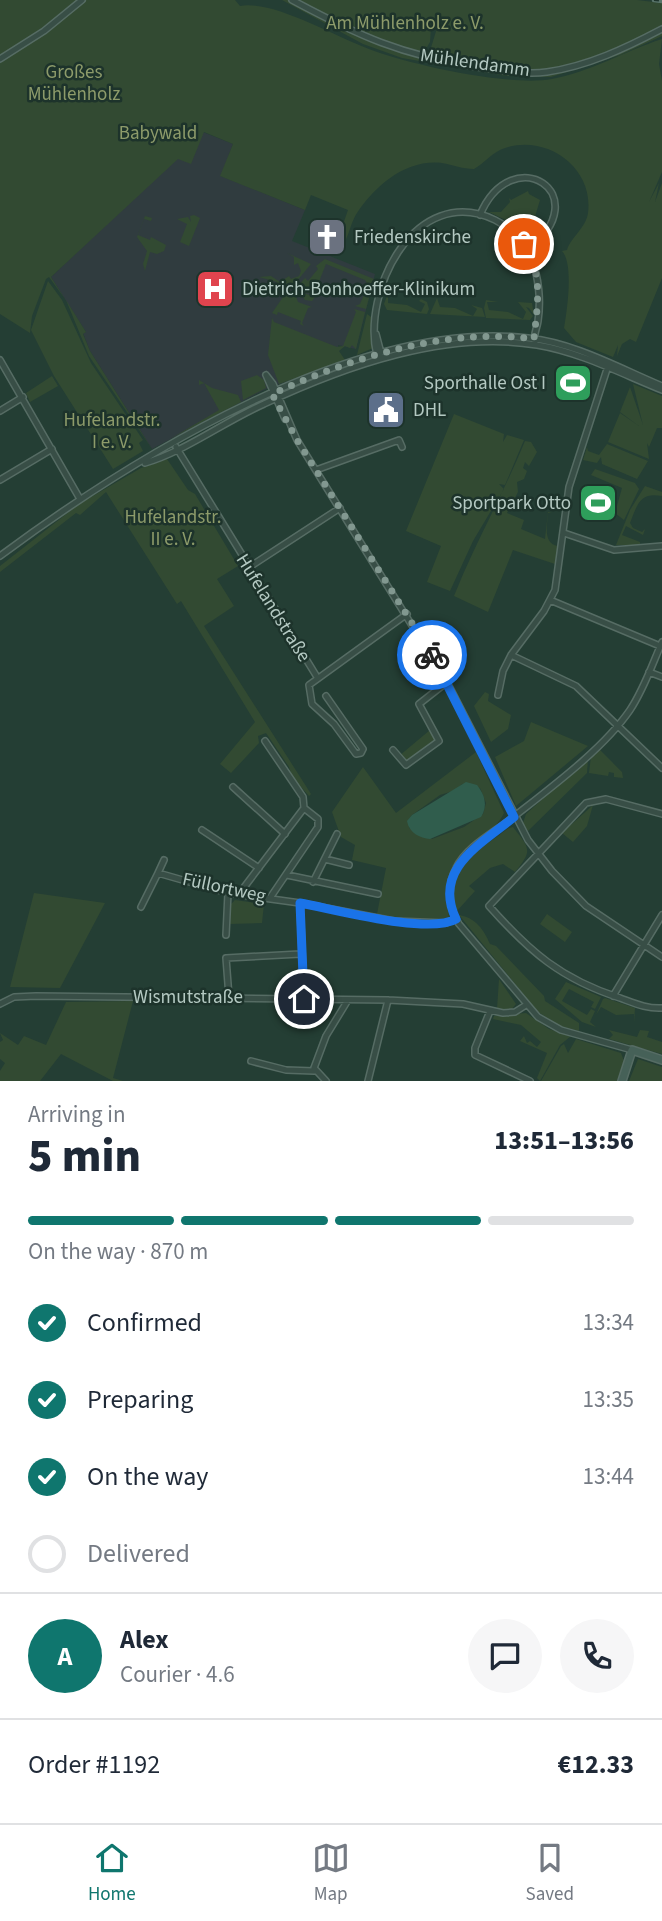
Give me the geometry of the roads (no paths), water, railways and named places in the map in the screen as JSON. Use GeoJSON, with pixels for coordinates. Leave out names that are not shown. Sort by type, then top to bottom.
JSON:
{"type":"FeatureCollection","features":[{"type":"Feature","properties":{"kind":"street"},"geometry":{"type":"LineString","coordinates":[[0,59],[44,31],[82,0]]}},
{"type":"Feature","properties":{"kind":"street","name":"Mühlendamm"},"geometry":{"type":"LineString","coordinates":[[292,0],[367,39],[395,50],[520,72],[565,68],[621,50],[662,29]]}},
{"type":"Feature","properties":{"kind":"street"},"geometry":{"type":"LineString","coordinates":[[480,215],[503,185],[513,178],[530,177],[542,183],[552,193],[555,215],[550,227],[528,250]]}},
{"type":"Feature","properties":{"kind":"street"},"geometry":{"type":"LineString","coordinates":[[380,357],[376,333],[384,280],[405,240],[421,226],[440,217],[480,215],[507,227],[528,250],[538,283],[537,341]]}},
{"type":"Feature","properties":{"kind":"street"},"geometry":{"type":"LineString","coordinates":[[0,556],[80,499],[135,466],[275,395],[380,357],[471,343],[537,341],[661,385]]}},
{"type":"Feature","properties":{"kind":"street"},"geometry":{"type":"LineString","coordinates":[[0,360],[80,499]]}},
{"type":"Feature","properties":{"kind":"street"},"geometry":{"type":"LineString","coordinates":[[498,695],[503,671],[511,655],[550,600],[559,575],[569,486],[608,365]]}},
{"type":"Feature","properties":{"kind":"street"},"geometry":{"type":"LineString","coordinates":[[275,395],[316,470],[447,682],[514,817],[537,852],[586,906],[662,957]]}},
{"type":"Feature","properties":{"kind":"street"},"geometry":{"type":"LineString","coordinates":[[0,411],[23,397]]}},
{"type":"Feature","properties":{"kind":"street"},"geometry":{"type":"LineString","coordinates":[[316,470],[399,440],[402,447]]}},
{"type":"Feature","properties":{"kind":"street","name":"Hufelandstraße"},"geometry":{"type":"LineString","coordinates":[[176,446],[248,568],[317,677],[309,685],[310,700],[334,724],[356,754],[361,753],[363,749],[327,696]]}},
{"type":"Feature","properties":{"kind":"street"},"geometry":{"type":"LineString","coordinates":[[0,480],[52,449]]}},
{"type":"Feature","properties":{"kind":"street"},"geometry":{"type":"LineString","coordinates":[[248,568],[340,508]]}},
{"type":"Feature","properties":{"kind":"street"},"geometry":{"type":"LineString","coordinates":[[564,533],[610,549],[662,546]]}},
{"type":"Feature","properties":{"kind":"street"},"geometry":{"type":"LineString","coordinates":[[550,600],[661,644],[637,699],[617,725],[514,817],[469,852],[456,868],[450,894],[456,919],[538,1017],[555,1027],[662,1060]]}},
{"type":"Feature","properties":{"kind":"street"},"geometry":{"type":"LineString","coordinates":[[317,677],[407,614]]}},
{"type":"Feature","properties":{"kind":"street"},"geometry":{"type":"LineString","coordinates":[[511,655],[570,682],[662,768]]}},
{"type":"Feature","properties":{"kind":"street"},"geometry":{"type":"LineString","coordinates":[[649,672],[662,677]]}},
{"type":"Feature","properties":{"kind":"street"},"geometry":{"type":"LineString","coordinates":[[394,750],[404,764],[409,764],[439,741],[419,708],[419,702],[447,682]]}},
{"type":"Feature","properties":{"kind":"street"},"geometry":{"type":"LineString","coordinates":[[334,724],[341,719]]}},
{"type":"Feature","properties":{"kind":"street"},"geometry":{"type":"LineString","coordinates":[[238,894],[304,808],[303,797],[265,741]]}},
{"type":"Feature","properties":{"kind":"street"},"geometry":{"type":"LineString","coordinates":[[233,787],[285,834]]}},
{"type":"Feature","properties":{"kind":"street"},"geometry":{"type":"LineString","coordinates":[[662,814],[614,800],[592,800],[582,806],[537,852],[489,906],[533,951],[564,976],[613,996],[650,1008],[662,1008]]}},
{"type":"Feature","properties":{"kind":"street"},"geometry":{"type":"LineString","coordinates":[[270,898],[319,824],[316,817],[304,808]]}},
{"type":"Feature","properties":{"kind":"street"},"geometry":{"type":"LineString","coordinates":[[202,830],[259,868]]}},
{"type":"Feature","properties":{"kind":"street"},"geometry":{"type":"LineString","coordinates":[[313,882],[337,834]]}},
{"type":"Feature","properties":{"kind":"street"},"geometry":{"type":"LineString","coordinates":[[325,859],[349,864]]}},
{"type":"Feature","properties":{"kind":"street","name":"Füllortweg"},"geometry":{"type":"LineString","coordinates":[[141,907],[164,860]]}},
{"type":"Feature","properties":{"kind":"street","name":"Füllortweg"},"geometry":{"type":"LineString","coordinates":[[158,873],[229,893],[411,923],[446,923],[456,919]]}},
{"type":"Feature","properties":{"kind":"street"},"geometry":{"type":"LineString","coordinates":[[286,875],[378,894]]}},
{"type":"Feature","properties":{"kind":"street"},"geometry":{"type":"LineString","coordinates":[[226,935],[229,893]]}},
{"type":"Feature","properties":{"kind":"street"},"geometry":{"type":"LineString","coordinates":[[300,903],[300,954],[304,999]]}},
{"type":"Feature","properties":{"kind":"street"},"geometry":{"type":"LineString","coordinates":[[613,996],[662,915]]}},
{"type":"Feature","properties":{"kind":"street"},"geometry":{"type":"LineString","coordinates":[[229,997],[226,958],[300,954]]}},
{"type":"Feature","properties":{"kind":"street","name":"Wismutstraße"},"geometry":{"type":"LineString","coordinates":[[0,1004],[14,997],[229,997],[455,1003],[509,1013],[526,1005]]}},
{"type":"Feature","properties":{"kind":"street"},"geometry":{"type":"LineString","coordinates":[[314,1071],[326,1036],[348,1000]]}},
{"type":"Feature","properties":{"kind":"street"},"geometry":{"type":"LineString","coordinates":[[368,1081],[388,1000]]}},
{"type":"Feature","properties":{"kind":"street"},"geometry":{"type":"LineString","coordinates":[[490,1011],[475,1048],[475,1055],[530,1081]]}},
{"type":"Feature","properties":{"kind":"street"},"geometry":{"type":"LineString","coordinates":[[622,1081],[632,1050]]}},
{"type":"Feature","properties":{"kind":"street"},"geometry":{"type":"LineString","coordinates":[[251,1061],[286,1070],[314,1071],[326,1081]]}},
{"type":"Feature","properties":{"kind":"railway"},"geometry":{"type":"LineString","coordinates":[[654,0],[662,1]]}},
{"type":"Feature","properties":{"kind":"place","name":"Friedenskirche"},"geometry":{"type":"Point","coordinates":[327,237]}},
{"type":"Feature","properties":{"kind":"place","name":"Dietrich-Bonhoeffer-Klinikum"},"geometry":{"type":"Point","coordinates":[215,289]}},
{"type":"Feature","properties":{"kind":"place","name":"Sporthalle Ost I"},"geometry":{"type":"Point","coordinates":[573,383]}},
{"type":"Feature","properties":{"kind":"place","name":"DHL"},"geometry":{"type":"Point","coordinates":[386,410]}},
{"type":"Feature","properties":{"kind":"place","name":"Sportpark Otto"},"geometry":{"type":"Point","coordinates":[598,503]}},
{"type":"Feature","properties":{"kind":"park label","name":"Am Mühlenholz e. V."},"geometry":{"type":"Point","coordinates":[405,23]}},
{"type":"Feature","properties":{"kind":"park label","name":"Großes Mühlenholz"},"geometry":{"type":"Point","coordinates":[74,83]}},
{"type":"Feature","properties":{"kind":"park label","name":"Babywald"},"geometry":{"type":"Point","coordinates":[158,133]}},
{"type":"Feature","properties":{"kind":"park label","name":"Hufelandstr. I e. V."},"geometry":{"type":"Point","coordinates":[112,431]}},
{"type":"Feature","properties":{"kind":"park label","name":"Hufelandstr. II e. V."},"geometry":{"type":"Point","coordinates":[173,528]}}]}
